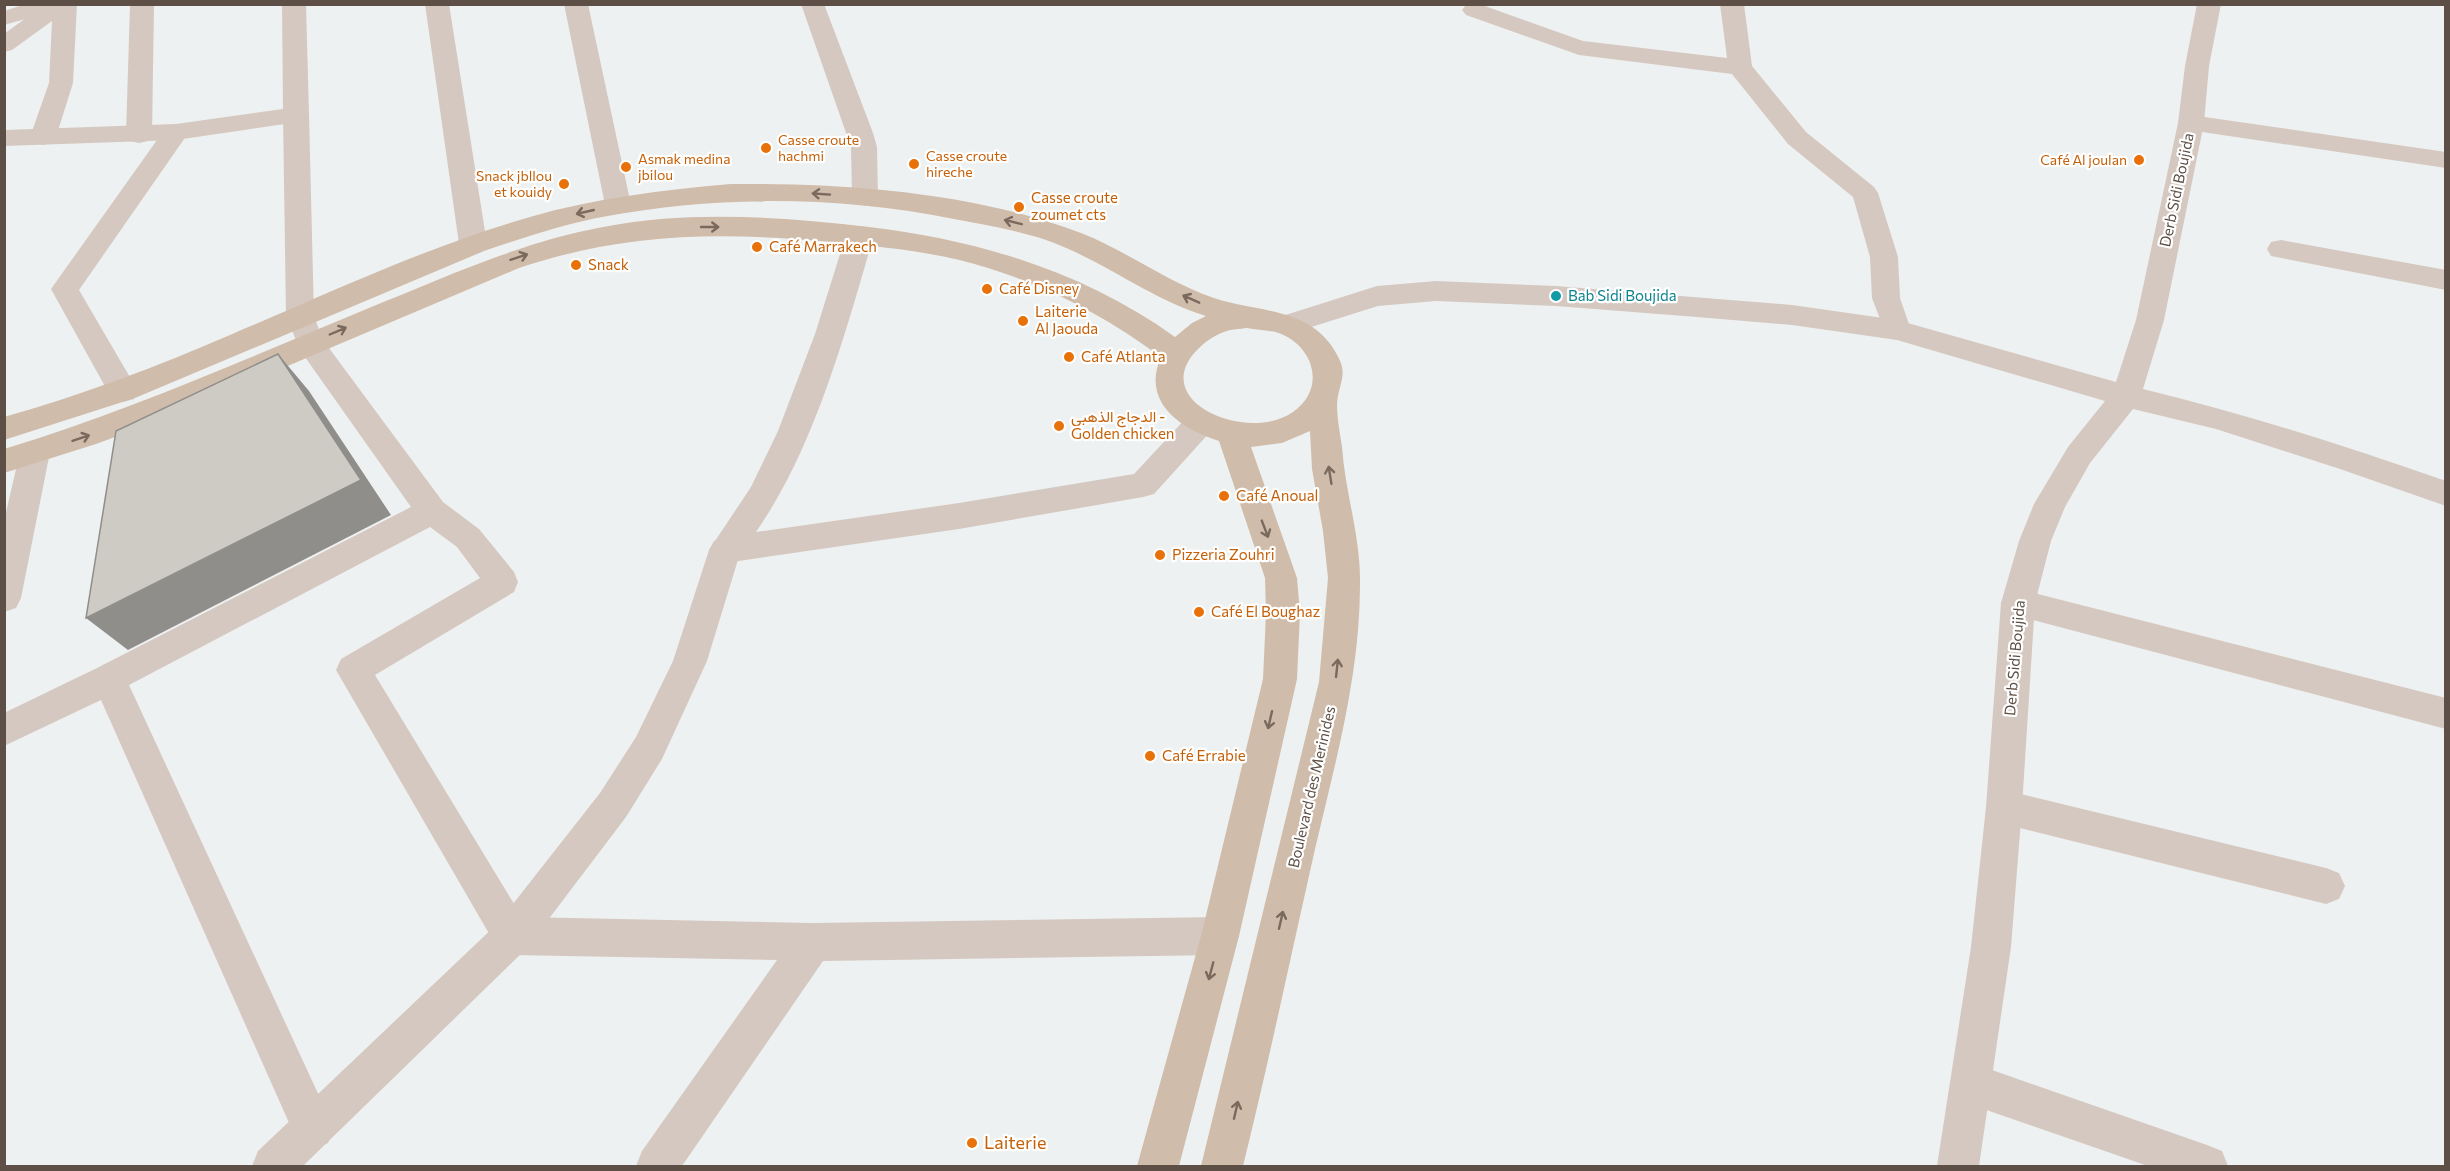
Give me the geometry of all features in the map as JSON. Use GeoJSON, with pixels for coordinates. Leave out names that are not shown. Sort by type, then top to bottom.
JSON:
{"type":"FeatureCollection","features":[{"type":"Feature","properties":{"kind":"main road"},"geometry":{"type":"LineString","coordinates":[[4,461],[142,415],[473,244],[546,221],[618,205],[717,192],[788,192],[865,197],[952,209],[1051,232],[1098,251],[1193,301],[1247,318],[1286,325],[1310,338],[1325,358],[1329,380],[1323,402],[1307,418],[1285,430],[1259,436],[1216,429],[1182,409],[1172,390],[1170,371],[1176,353],[1193,335],[1218,322],[1247,318]]}},
{"type":"Feature","properties":{"kind":"main road"},"geometry":{"type":"LineString","coordinates":[[4,429],[548,248],[618,233],[691,226],[860,235],[968,253],[1013,267],[1091,301],[1154,335],[1176,353]]}},
{"type":"Feature","properties":{"kind":"main road","name":"Boulevard des Merinides"},"geometry":{"type":"LineString","coordinates":[[1222,1167],[1336,682],[1344,578],[1340,531],[1329,469],[1323,402]]}},
{"type":"Feature","properties":{"kind":"main road"},"geometry":{"type":"LineString","coordinates":[[1158,1167],[1220,936],[1280,679],[1283,614],[1281,578],[1247,484],[1216,429]]}},
{"type":"Feature","properties":{"kind":"street"},"geometry":{"type":"LineString","coordinates":[[4,18],[54,4]]}},
{"type":"Feature","properties":{"kind":"street"},"geometry":{"type":"LineString","coordinates":[[4,45],[63,4]]}},
{"type":"Feature","properties":{"kind":"street"},"geometry":{"type":"LineString","coordinates":[[43,137],[61,83],[63,4]]}},
{"type":"Feature","properties":{"kind":"street"},"geometry":{"type":"LineString","coordinates":[[139,135],[142,4]]}},
{"type":"Feature","properties":{"kind":"street"},"geometry":{"type":"LineString","coordinates":[[294,4],[305,330],[432,511],[468,538],[502,582],[353,670],[512,936]]}},
{"type":"Feature","properties":{"kind":"street"},"geometry":{"type":"LineString","coordinates":[[437,4],[473,244]]}},
{"type":"Feature","properties":{"kind":"street"},"geometry":{"type":"LineString","coordinates":[[576,4],[618,205]]}},
{"type":"Feature","properties":{"kind":"street"},"geometry":{"type":"LineString","coordinates":[[812,4],[864,147],[865,197]]}},
{"type":"Feature","properties":{"kind":"street"},"geometry":{"type":"LineString","coordinates":[[1732,4],[1740,67],[1797,138],[1865,193],[1884,257],[1886,298],[1897,330]]}},
{"type":"Feature","properties":{"kind":"street","name":"Derb Sidi Boujida"},"geometry":{"type":"LineString","coordinates":[[1958,1167],[1991,947],[2004,807],[2018,603],[2035,541],[2050,504],[2079,455],[2126,396],[2150,320],[2191,123],[2197,66],[2210,4]]}},
{"type":"Feature","properties":{"kind":"street"},"geometry":{"type":"LineString","coordinates":[[1470,6],[1578,48],[1740,67]]}},
{"type":"Feature","properties":{"kind":"street"},"geometry":{"type":"LineString","coordinates":[[4,138],[139,135],[296,115]]}},
{"type":"Feature","properties":{"kind":"street"},"geometry":{"type":"LineString","coordinates":[[2191,123],[2445,160]]}},
{"type":"Feature","properties":{"kind":"street"},"geometry":{"type":"LineString","coordinates":[[123,391],[65,289],[176,132]]}},
{"type":"Feature","properties":{"kind":"street"},"geometry":{"type":"LineString","coordinates":[[273,1167],[512,936],[613,805],[648,748],[690,661],[725,550],[763,495],[794,426],[828,343],[860,235]]}},
{"type":"Feature","properties":{"kind":"street"},"geometry":{"type":"LineString","coordinates":[[2281,249],[2445,280]]}},
{"type":"Feature","properties":{"kind":"street"},"geometry":{"type":"LineString","coordinates":[[1286,325],[1377,296],[1436,291],[1556,296],[1696,306],[1792,315],[1897,330],[2126,396],[2216,418],[2349,460],[2445,494]]}},
{"type":"Feature","properties":{"kind":"street"},"geometry":{"type":"LineString","coordinates":[[725,550],[959,516],[1143,485],[1216,429]]}},
{"type":"Feature","properties":{"kind":"street"},"geometry":{"type":"LineString","coordinates":[[4,598],[35,452]]}},
{"type":"Feature","properties":{"kind":"street"},"geometry":{"type":"LineString","coordinates":[[4,730],[109,679],[432,511]]}},
{"type":"Feature","properties":{"kind":"street"},"geometry":{"type":"LineString","coordinates":[[2018,603],[2445,714]]}},
{"type":"Feature","properties":{"kind":"street"},"geometry":{"type":"LineString","coordinates":[[109,679],[313,1128]]}},
{"type":"Feature","properties":{"kind":"street"},"geometry":{"type":"LineString","coordinates":[[2004,807],[2326,886]]}},
{"type":"Feature","properties":{"kind":"street"},"geometry":{"type":"LineString","coordinates":[[512,936],[813,942],[1220,936]]}},
{"type":"Feature","properties":{"kind":"street"},"geometry":{"type":"LineString","coordinates":[[657,1167],[813,942]]}},
{"type":"Feature","properties":{"kind":"street"},"geometry":{"type":"LineString","coordinates":[[1972,1084],[2206,1167]]}},
{"type":"Feature","properties":{"kind":"building"},"geometry":{"type":"Polygon","coordinates":[[[278,354],[361,480],[86,618],[116,431],[278,354]]]}},
{"type":"Feature","properties":{"kind":"place","name":"Casse croute hachmi"},"geometry":{"type":"Point","coordinates":[766,148]}},
{"type":"Feature","properties":{"kind":"place","name":"Café Al joulan"},"geometry":{"type":"Point","coordinates":[2139,160]}},
{"type":"Feature","properties":{"kind":"place","name":"Casse croute hireche"},"geometry":{"type":"Point","coordinates":[914,164]}},
{"type":"Feature","properties":{"kind":"place","name":"Asmak medina jbilou"},"geometry":{"type":"Point","coordinates":[626,167]}},
{"type":"Feature","properties":{"kind":"place","name":"Snack jbllou et kouidy"},"geometry":{"type":"Point","coordinates":[564,184]}},
{"type":"Feature","properties":{"kind":"place","name":"Casse croute zoumet cts"},"geometry":{"type":"Point","coordinates":[1019,207]}},
{"type":"Feature","properties":{"kind":"place","name":"Café Marrakech"},"geometry":{"type":"Point","coordinates":[757,247]}},
{"type":"Feature","properties":{"kind":"place","name":"Snack"},"geometry":{"type":"Point","coordinates":[576,265]}},
{"type":"Feature","properties":{"kind":"place","name":"Café Disney"},"geometry":{"type":"Point","coordinates":[987,289]}},
{"type":"Feature","properties":{"kind":"place","name":"Bab Sidi Boujida"},"geometry":{"type":"Point","coordinates":[1556,296]}},
{"type":"Feature","properties":{"kind":"place","name":"Laiterie Al Jaouda"},"geometry":{"type":"Point","coordinates":[1023,321]}},
{"type":"Feature","properties":{"kind":"place","name":"Café Atlanta"},"geometry":{"type":"Point","coordinates":[1069,357]}},
{"type":"Feature","properties":{"kind":"place","name":"الدجاج الذهبي - Golden chicken"},"geometry":{"type":"Point","coordinates":[1059,426]}},
{"type":"Feature","properties":{"kind":"place","name":"Café Anoual"},"geometry":{"type":"Point","coordinates":[1224,496]}},
{"type":"Feature","properties":{"kind":"place","name":"Pizzeria Zouhri"},"geometry":{"type":"Point","coordinates":[1160,555]}},
{"type":"Feature","properties":{"kind":"place","name":"Café El Boughaz"},"geometry":{"type":"Point","coordinates":[1199,612]}},
{"type":"Feature","properties":{"kind":"place","name":"Café Errabie"},"geometry":{"type":"Point","coordinates":[1150,756]}},
{"type":"Feature","properties":{"kind":"place","name":"Laiterie"},"geometry":{"type":"Point","coordinates":[972,1143]}}]}
